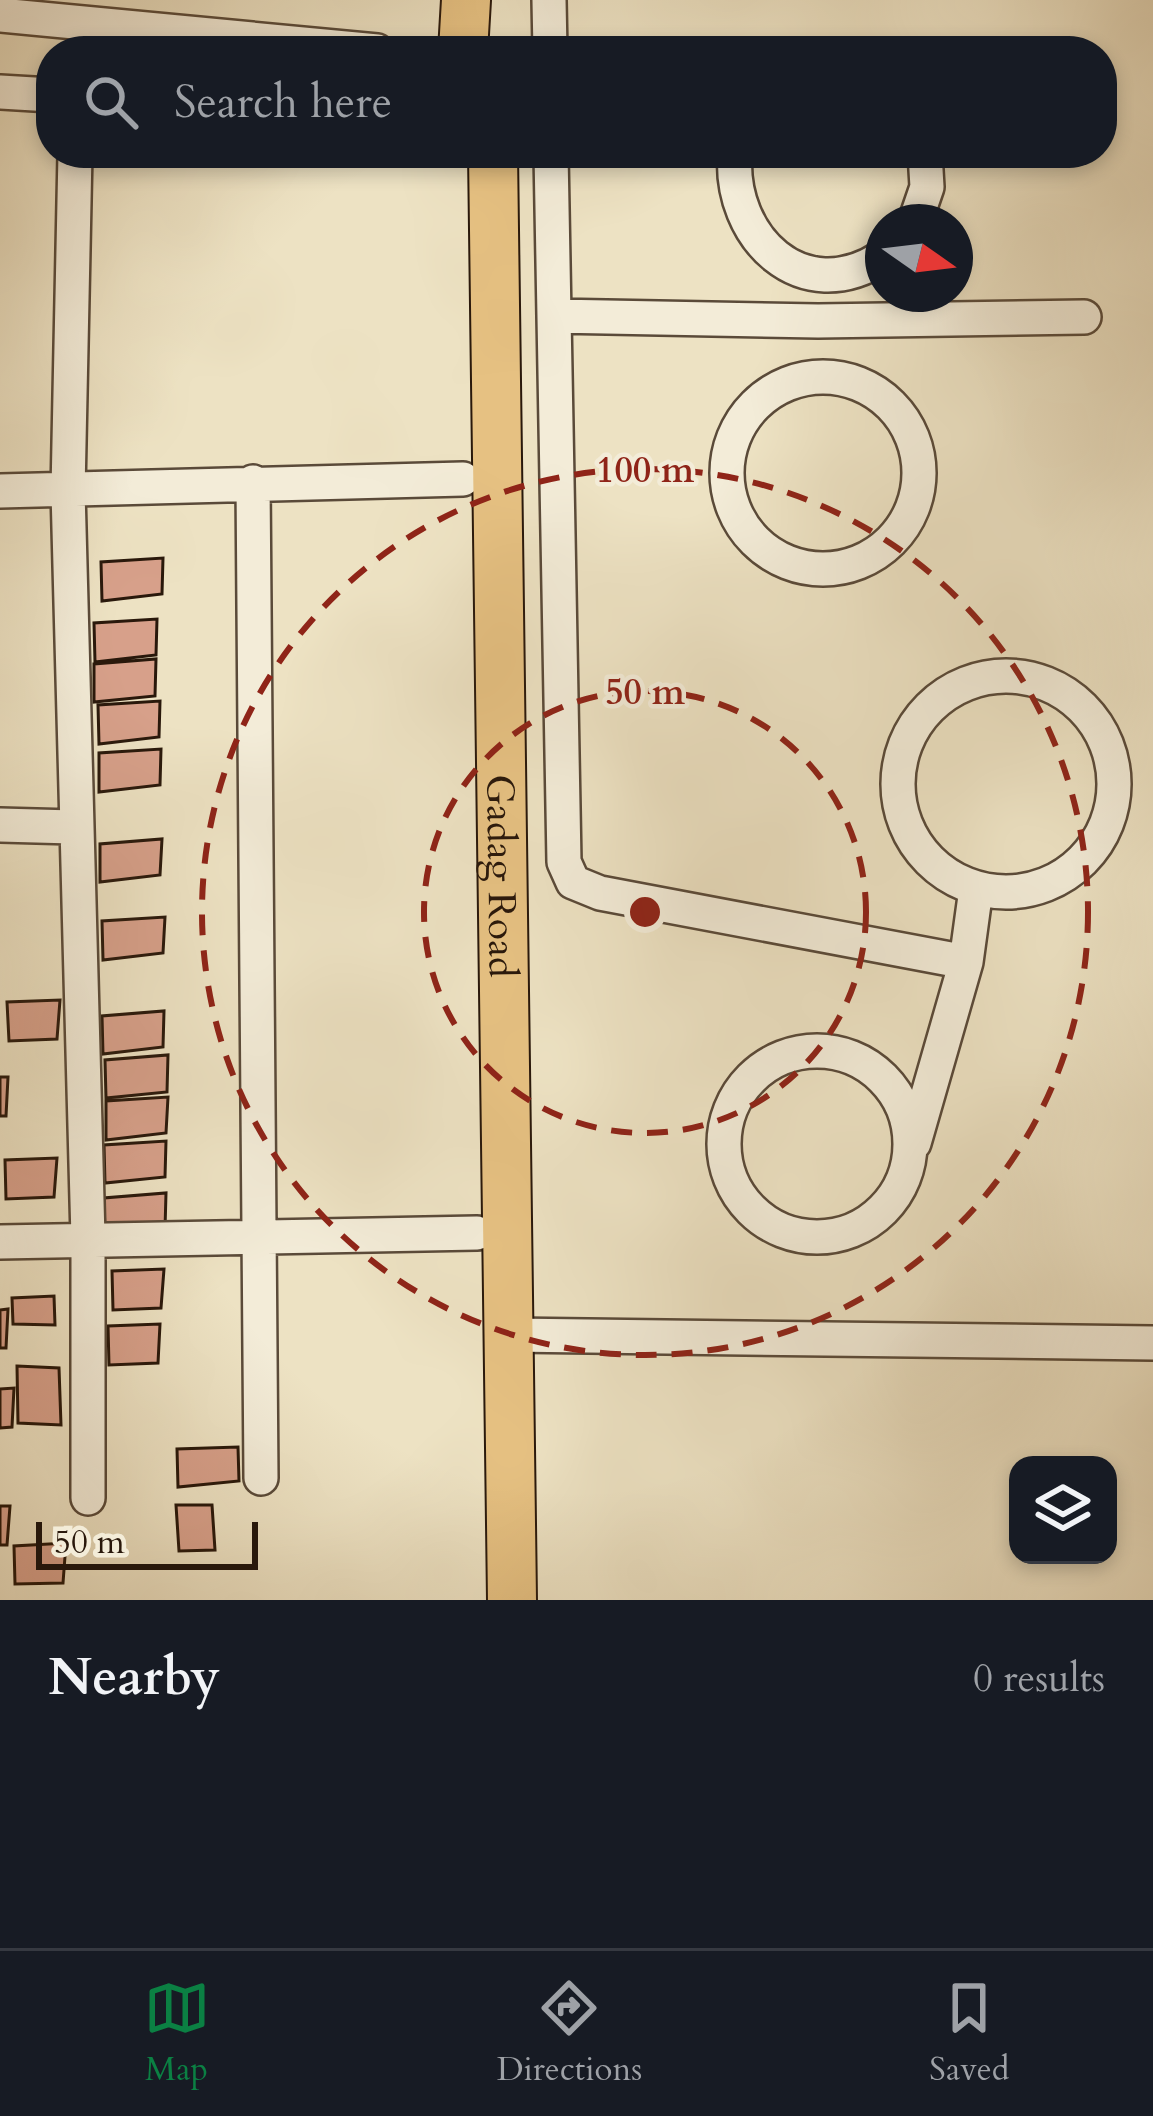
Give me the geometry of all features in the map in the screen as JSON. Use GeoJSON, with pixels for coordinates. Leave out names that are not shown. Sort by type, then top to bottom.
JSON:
{"type":"FeatureCollection","features":[{"type":"Feature","properties":{"kind":"highway"},"geometry":{"type":"LineString","coordinates":[[464,36],[465,0]]}},
{"type":"Feature","properties":{"kind":"highway"},"geometry":{"type":"LineString","coordinates":[[495,36],[497,0]]}},
{"type":"Feature","properties":{"kind":"highway","name":"Gadag Road"},"geometry":{"type":"LineString","coordinates":[[462,168],[481,1600]]}},
{"type":"Feature","properties":{"kind":"highway","name":"Gadag Road"},"geometry":{"type":"LineString","coordinates":[[493,168],[512,1600]]}},
{"type":"Feature","properties":{"kind":"street"},"geometry":{"type":"LineString","coordinates":[[465,0],[497,0]]}},
{"type":"Feature","properties":{"kind":"street"},"geometry":{"type":"LineString","coordinates":[[549,0],[550,36]]}},
{"type":"Feature","properties":{"kind":"street"},"geometry":{"type":"LineString","coordinates":[[0,15],[220,36]]}},
{"type":"Feature","properties":{"kind":"street"},"geometry":{"type":"LineString","coordinates":[[0,92],[36,94]]}},
{"type":"Feature","properties":{"kind":"street"},"geometry":{"type":"LineString","coordinates":[[75,168],[68,491],[73,827],[88,1238],[88,1498]]}},
{"type":"Feature","properties":{"kind":"street"},"geometry":{"type":"LineString","coordinates":[[551,168],[563,862],[573,882],[600,892],[966,962]]}},
{"type":"Feature","properties":{"kind":"street"},"geometry":{"type":"LineString","coordinates":[[734,168],[732,185],[741,218],[773,256],[803,271],[834,274],[865,268]]}},
{"type":"Feature","properties":{"kind":"street"},"geometry":{"type":"LineString","coordinates":[[921,204],[926,168]]}},
{"type":"Feature","properties":{"kind":"street"},"geometry":{"type":"LineString","coordinates":[[821,376],[818,321],[834,274]]}},
{"type":"Feature","properties":{"kind":"street"},"geometry":{"type":"LineString","coordinates":[[554,316],[818,321],[1084,317]]}},
{"type":"Feature","properties":{"kind":"street"},"geometry":{"type":"LineString","coordinates":[[821,376],[871,388],[897,409],[918,451],[920,484],[910,517],[889,545],[861,563],[828,572],[796,568],[766,553],[735,515],[726,482],[729,449],[743,418],[788,382],[821,376]]}},
{"type":"Feature","properties":{"kind":"street"},"geometry":{"type":"LineString","coordinates":[[0,491],[463,478]]}},
{"type":"Feature","properties":{"kind":"street"},"geometry":{"type":"LineString","coordinates":[[253,482],[260,1478]]}},
{"type":"Feature","properties":{"kind":"street"},"geometry":{"type":"LineString","coordinates":[[1024,675],[1060,688],[1089,712],[1112,758],[1115,795],[1104,832],[1081,864],[1049,885],[1012,894],[976,889],[942,873],[907,831],[897,794],[901,756],[916,721],[934,701],[967,681],[1024,675]]}},
{"type":"Feature","properties":{"kind":"street"},"geometry":{"type":"LineString","coordinates":[[0,825],[73,827]]}},
{"type":"Feature","properties":{"kind":"street"},"geometry":{"type":"LineString","coordinates":[[911,1155],[909,1122],[888,1082],[864,1062],[832,1051],[784,1057],[755,1074],[727,1120],[724,1153],[732,1184],[763,1221],[792,1235],[822,1239],[854,1231],[881,1213],[902,1186],[911,1155],[966,962],[976,889]]}},
{"type":"Feature","properties":{"kind":"street"},"geometry":{"type":"LineString","coordinates":[[0,1242],[88,1238],[260,1241],[477,1233]]}},
{"type":"Feature","properties":{"kind":"street"},"geometry":{"type":"LineString","coordinates":[[510,1336],[1153,1343]]}},
{"type":"Feature","properties":{"kind":"building"},"geometry":{"type":"Polygon","coordinates":[[[163,558],[162,594],[102,601],[101,562],[163,558]]]}},
{"type":"Feature","properties":{"kind":"building"},"geometry":{"type":"Polygon","coordinates":[[[157,619],[156,655],[95,662],[94,623],[157,619]]]}},
{"type":"Feature","properties":{"kind":"building"},"geometry":{"type":"Polygon","coordinates":[[[156,659],[155,696],[94,702],[94,664],[156,659]]]}},
{"type":"Feature","properties":{"kind":"building"},"geometry":{"type":"Polygon","coordinates":[[[160,701],[159,737],[99,744],[98,705],[160,701]]]}},
{"type":"Feature","properties":{"kind":"building"},"geometry":{"type":"Polygon","coordinates":[[[161,749],[160,785],[99,792],[99,753],[161,749]]]}},
{"type":"Feature","properties":{"kind":"building"},"geometry":{"type":"Polygon","coordinates":[[[162,839],[160,875],[100,882],[100,844],[162,839]]]}},
{"type":"Feature","properties":{"kind":"building"},"geometry":{"type":"Polygon","coordinates":[[[165,917],[163,953],[103,960],[102,921],[165,917]]]}},
{"type":"Feature","properties":{"kind":"building"},"geometry":{"type":"Polygon","coordinates":[[[60,1000],[57,1039],[9,1041],[7,1002],[60,1000]]]}},
{"type":"Feature","properties":{"kind":"building"},"geometry":{"type":"Polygon","coordinates":[[[164,1011],[163,1047],[103,1054],[102,1016],[164,1011]]]}},
{"type":"Feature","properties":{"kind":"building"},"geometry":{"type":"Polygon","coordinates":[[[168,1055],[167,1092],[106,1098],[105,1060],[168,1055]]]}},
{"type":"Feature","properties":{"kind":"building"},"geometry":{"type":"Polygon","coordinates":[[[0,1077],[8,1077],[6,1116],[0,1116],[0,1077]]]}},
{"type":"Feature","properties":{"kind":"building"},"geometry":{"type":"Polygon","coordinates":[[[168,1097],[166,1133],[106,1140],[106,1101],[168,1097]]]}},
{"type":"Feature","properties":{"kind":"building"},"geometry":{"type":"Polygon","coordinates":[[[166,1141],[165,1177],[105,1183],[104,1145],[166,1141]]]}},
{"type":"Feature","properties":{"kind":"building"},"geometry":{"type":"Polygon","coordinates":[[[57,1158],[54,1197],[6,1199],[5,1160],[57,1158]]]}},
{"type":"Feature","properties":{"kind":"building"},"geometry":{"type":"Polygon","coordinates":[[[166,1193],[165,1229],[105,1236],[104,1198],[166,1193]]]}},
{"type":"Feature","properties":{"kind":"building"},"geometry":{"type":"Polygon","coordinates":[[[164,1269],[161,1308],[113,1310],[112,1271],[164,1269]]]}},
{"type":"Feature","properties":{"kind":"building"},"geometry":{"type":"Polygon","coordinates":[[[54,1296],[55,1325],[13,1324],[12,1298],[54,1296]]]}},
{"type":"Feature","properties":{"kind":"building"},"geometry":{"type":"Polygon","coordinates":[[[8,1309],[6,1348],[0,1348],[0,1310],[8,1309]]]}},
{"type":"Feature","properties":{"kind":"building"},"geometry":{"type":"Polygon","coordinates":[[[160,1324],[158,1363],[109,1365],[108,1326],[160,1324]]]}},
{"type":"Feature","properties":{"kind":"building"},"geometry":{"type":"Polygon","coordinates":[[[17,1366],[59,1368],[61,1425],[18,1423],[17,1366]]]}},
{"type":"Feature","properties":{"kind":"building"},"geometry":{"type":"Polygon","coordinates":[[[14,1388],[12,1427],[0,1428],[0,1389],[14,1388]]]}},
{"type":"Feature","properties":{"kind":"building"},"geometry":{"type":"Polygon","coordinates":[[[238,1447],[239,1481],[178,1487],[177,1449],[238,1447]]]}},
{"type":"Feature","properties":{"kind":"building"},"geometry":{"type":"Polygon","coordinates":[[[176,1505],[212,1505],[215,1550],[179,1551],[176,1505]]]}},
{"type":"Feature","properties":{"kind":"building"},"geometry":{"type":"Polygon","coordinates":[[[0,1506],[10,1506],[7,1545],[0,1545],[0,1506]]]}},
{"type":"Feature","properties":{"kind":"building"},"geometry":{"type":"Polygon","coordinates":[[[66,1543],[63,1583],[15,1584],[14,1546],[66,1543]]]}}]}
